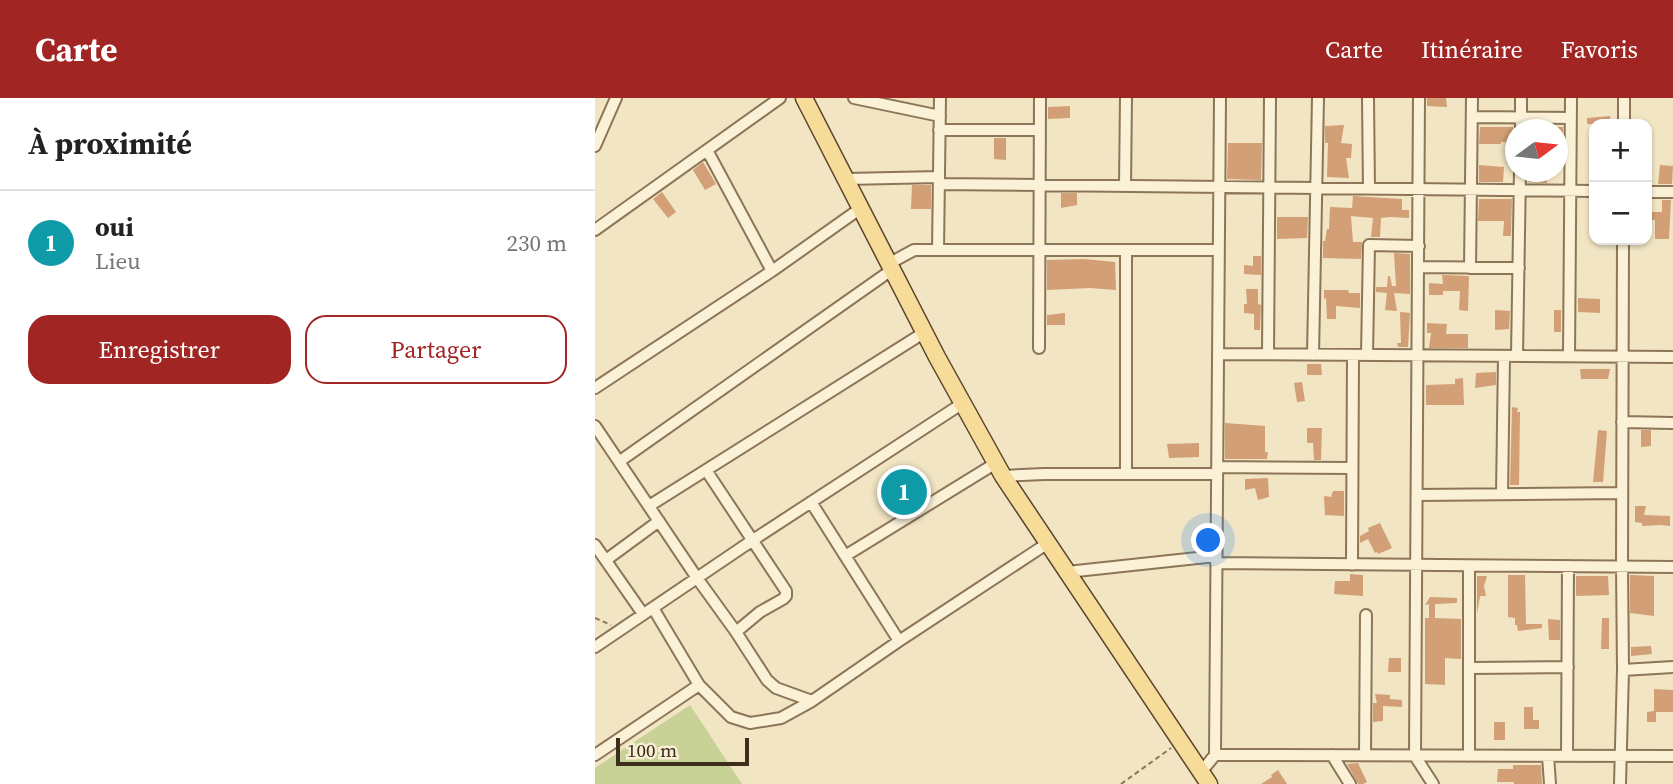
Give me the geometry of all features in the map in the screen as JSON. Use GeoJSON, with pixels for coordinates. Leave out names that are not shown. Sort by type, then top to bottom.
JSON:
{"type":"FeatureCollection","features":[{"type":"Feature","properties":{"kind":"main road"},"geometry":{"type":"LineString","coordinates":[[804,98],[1000,470],[1205,778]]}},
{"type":"Feature","properties":{"kind":"street"},"geometry":{"type":"LineString","coordinates":[[595,146],[616,98]]}},
{"type":"Feature","properties":{"kind":"street"},"geometry":{"type":"LineString","coordinates":[[595,230],[780,98]]}},
{"type":"Feature","properties":{"kind":"street"},"geometry":{"type":"LineString","coordinates":[[854,98],[940,116]]}},
{"type":"Feature","properties":{"kind":"street"},"geometry":{"type":"LineString","coordinates":[[938,250],[940,98]]}},
{"type":"Feature","properties":{"kind":"street"},"geometry":{"type":"LineString","coordinates":[[1039,348],[1040,98]]}},
{"type":"Feature","properties":{"kind":"street"},"geometry":{"type":"LineString","coordinates":[[1125,186],[1126,98]]}},
{"type":"Feature","properties":{"kind":"street"},"geometry":{"type":"LineString","coordinates":[[1205,778],[1215,755],[1220,98]]}},
{"type":"Feature","properties":{"kind":"street"},"geometry":{"type":"LineString","coordinates":[[1268,354],[1270,98]]}},
{"type":"Feature","properties":{"kind":"street"},"geometry":{"type":"LineString","coordinates":[[1313,355],[1318,98]]}},
{"type":"Feature","properties":{"kind":"street"},"geometry":{"type":"LineString","coordinates":[[1368,98],[1369,189]]}},
{"type":"Feature","properties":{"kind":"street"},"geometry":{"type":"LineString","coordinates":[[1419,98],[1415,756],[1433,784]]}},
{"type":"Feature","properties":{"kind":"street"},"geometry":{"type":"LineString","coordinates":[[1470,268],[1472,98]]}},
{"type":"Feature","properties":{"kind":"street"},"geometry":{"type":"LineString","coordinates":[[1521,98],[1521,119]]}},
{"type":"Feature","properties":{"kind":"street"},"geometry":{"type":"LineString","coordinates":[[1569,356],[1571,98]]}},
{"type":"Feature","properties":{"kind":"street"},"geometry":{"type":"LineString","coordinates":[[1624,98],[1624,119]]}},
{"type":"Feature","properties":{"kind":"street"},"geometry":{"type":"LineString","coordinates":[[1472,117],[1505,122]]}},
{"type":"Feature","properties":{"kind":"street"},"geometry":{"type":"LineString","coordinates":[[1563,119],[1571,118]]}},
{"type":"Feature","properties":{"kind":"street"},"geometry":{"type":"LineString","coordinates":[[939,130],[1040,130]]}},
{"type":"Feature","properties":{"kind":"street"},"geometry":{"type":"LineString","coordinates":[[707,150],[772,271]]}},
{"type":"Feature","properties":{"kind":"street"},"geometry":{"type":"LineString","coordinates":[[846,179],[1040,185],[1589,191]]}},
{"type":"Feature","properties":{"kind":"street"},"geometry":{"type":"LineString","coordinates":[[1517,356],[1520,182]]}},
{"type":"Feature","properties":{"kind":"street"},"geometry":{"type":"LineString","coordinates":[[1652,192],[1673,192]]}},
{"type":"Feature","properties":{"kind":"street"},"geometry":{"type":"LineString","coordinates":[[595,388],[772,271],[861,208]]}},
{"type":"Feature","properties":{"kind":"street"},"geometry":{"type":"LineString","coordinates":[[1367,355],[1369,245],[1419,246]]}},
{"type":"Feature","properties":{"kind":"street"},"geometry":{"type":"LineString","coordinates":[[1620,784],[1623,670],[1623,245]]}},
{"type":"Feature","properties":{"kind":"street"},"geometry":{"type":"LineString","coordinates":[[619,461],[914,250],[1219,250]]}},
{"type":"Feature","properties":{"kind":"street"},"geometry":{"type":"LineString","coordinates":[[1126,250],[1126,474]]}},
{"type":"Feature","properties":{"kind":"street"},"geometry":{"type":"LineString","coordinates":[[1418,267],[1518,268]]}},
{"type":"Feature","properties":{"kind":"street"},"geometry":{"type":"LineString","coordinates":[[649,506],[925,332]]}},
{"type":"Feature","properties":{"kind":"street"},"geometry":{"type":"LineString","coordinates":[[1218,354],[1673,357]]}},
{"type":"Feature","properties":{"kind":"street"},"geometry":{"type":"LineString","coordinates":[[1352,565],[1353,355]]}},
{"type":"Feature","properties":{"kind":"street"},"geometry":{"type":"LineString","coordinates":[[1502,494],[1504,356]]}},
{"type":"Feature","properties":{"kind":"street"},"geometry":{"type":"LineString","coordinates":[[595,647],[963,403]]}},
{"type":"Feature","properties":{"kind":"street"},"geometry":{"type":"LineString","coordinates":[[1622,422],[1673,423]]}},
{"type":"Feature","properties":{"kind":"street"},"geometry":{"type":"LineString","coordinates":[[595,426],[600,444],[619,461],[767,680],[776,688],[812,701]]}},
{"type":"Feature","properties":{"kind":"street"},"geometry":{"type":"LineString","coordinates":[[845,556],[1000,470],[1045,474],[1126,474],[1352,468]]}},
{"type":"Feature","properties":{"kind":"street"},"geometry":{"type":"LineString","coordinates":[[706,470],[786,591],[786,596],[760,612],[736,632]]}},
{"type":"Feature","properties":{"kind":"street"},"geometry":{"type":"LineString","coordinates":[[1417,495],[1622,493]]}},
{"type":"Feature","properties":{"kind":"street"},"geometry":{"type":"LineString","coordinates":[[811,502],[899,640]]}},
{"type":"Feature","properties":{"kind":"street"},"geometry":{"type":"LineString","coordinates":[[605,560],[659,521]]}},
{"type":"Feature","properties":{"kind":"street"},"geometry":{"type":"LineString","coordinates":[[595,545],[648,611],[699,685],[731,718],[750,723],[781,718],[812,701],[899,640],[1048,543]]}},
{"type":"Feature","properties":{"kind":"street"},"geometry":{"type":"LineString","coordinates":[[1067,572],[1216,560],[1417,566],[1673,566]]}},
{"type":"Feature","properties":{"kind":"street"},"geometry":{"type":"LineString","coordinates":[[1469,566],[1469,756]]}},
{"type":"Feature","properties":{"kind":"street"},"geometry":{"type":"LineString","coordinates":[[1567,756],[1568,566]]}},
{"type":"Feature","properties":{"kind":"street"},"geometry":{"type":"LineString","coordinates":[[1365,755],[1366,615]]}},
{"type":"Feature","properties":{"kind":"street"},"geometry":{"type":"LineString","coordinates":[[1469,668],[1568,667]]}},
{"type":"Feature","properties":{"kind":"street"},"geometry":{"type":"LineString","coordinates":[[1623,670],[1673,667]]}},
{"type":"Feature","properties":{"kind":"street"},"geometry":{"type":"LineString","coordinates":[[595,755],[699,685]]}},
{"type":"Feature","properties":{"kind":"street"},"geometry":{"type":"LineString","coordinates":[[1215,755],[1673,757]]}},
{"type":"Feature","properties":{"kind":"street"},"geometry":{"type":"LineString","coordinates":[[1332,755],[1350,784]]}},
{"type":"Feature","properties":{"kind":"street"},"geometry":{"type":"LineString","coordinates":[[1548,756],[1550,784]]}},
{"type":"Feature","properties":{"kind":"path"},"geometry":{"type":"LineString","coordinates":[[595,618],[622,629]]}},
{"type":"Feature","properties":{"kind":"path"},"geometry":{"type":"LineString","coordinates":[[1121,784],[1180,741]]}},
{"type":"Feature","properties":{"kind":"green space"},"geometry":{"type":"Polygon","coordinates":[[[690,705],[742,784],[595,784],[595,768],[690,705]]]}},
{"type":"Feature","properties":{"kind":"building"},"geometry":{"type":"Polygon","coordinates":[[[1427,98],[1446,98],[1447,107],[1427,106],[1427,98]]]}},
{"type":"Feature","properties":{"kind":"building"},"geometry":{"type":"Polygon","coordinates":[[[1070,106],[1070,118],[1048,119],[1048,107],[1070,106]]]}},
{"type":"Feature","properties":{"kind":"building"},"geometry":{"type":"Polygon","coordinates":[[[1610,116],[1610,119],[1589,119],[1587,124],[1587,118],[1610,116]]]}},
{"type":"Feature","properties":{"kind":"building"},"geometry":{"type":"Polygon","coordinates":[[[1344,125],[1341,143],[1352,144],[1351,158],[1346,158],[1349,178],[1327,177],[1328,143],[1325,143],[1325,126],[1344,125]]]}},
{"type":"Feature","properties":{"kind":"building"},"geometry":{"type":"Polygon","coordinates":[[[1480,127],[1505,127],[1505,142],[1479,144],[1480,127]]]}},
{"type":"Feature","properties":{"kind":"building"},"geometry":{"type":"Polygon","coordinates":[[[994,138],[1006,138],[1006,160],[994,159],[994,138]]]}},
{"type":"Feature","properties":{"kind":"building"},"geometry":{"type":"Polygon","coordinates":[[[1228,143],[1262,143],[1261,180],[1227,179],[1228,143]]]}},
{"type":"Feature","properties":{"kind":"building"},"geometry":{"type":"Polygon","coordinates":[[[703,162],[716,184],[705,190],[693,170],[703,162]]]}},
{"type":"Feature","properties":{"kind":"building"},"geometry":{"type":"Polygon","coordinates":[[[1479,165],[1504,167],[1503,182],[1479,182],[1479,165]]]}},
{"type":"Feature","properties":{"kind":"building"},"geometry":{"type":"Polygon","coordinates":[[[1660,165],[1673,166],[1672,184],[1658,184],[1660,165]]]}},
{"type":"Feature","properties":{"kind":"building"},"geometry":{"type":"Polygon","coordinates":[[[912,185],[931,185],[931,209],[911,209],[912,185]]]}},
{"type":"Feature","properties":{"kind":"building"},"geometry":{"type":"Polygon","coordinates":[[[662,192],[676,212],[668,218],[653,199],[662,192]]]}},
{"type":"Feature","properties":{"kind":"building"},"geometry":{"type":"Polygon","coordinates":[[[1061,193],[1077,193],[1077,205],[1061,208],[1061,193]]]}},
{"type":"Feature","properties":{"kind":"building"},"geometry":{"type":"Polygon","coordinates":[[[1353,196],[1402,199],[1402,210],[1409,210],[1409,218],[1381,218],[1380,237],[1371,237],[1373,218],[1351,216],[1353,242],[1362,242],[1361,259],[1323,258],[1323,241],[1329,229],[1330,207],[1352,208],[1353,196]]]}},
{"type":"Feature","properties":{"kind":"building"},"geometry":{"type":"Polygon","coordinates":[[[1479,199],[1512,199],[1511,236],[1503,236],[1504,221],[1478,221],[1479,199]]]}},
{"type":"Feature","properties":{"kind":"building"},"geometry":{"type":"Polygon","coordinates":[[[1662,200],[1671,200],[1669,239],[1655,239],[1652,212],[1662,212],[1662,200]]]}},
{"type":"Feature","properties":{"kind":"building"},"geometry":{"type":"Polygon","coordinates":[[[1277,217],[1308,217],[1307,238],[1277,239],[1277,217]]]}},
{"type":"Feature","properties":{"kind":"building"},"geometry":{"type":"Polygon","coordinates":[[[1394,253],[1410,254],[1410,294],[1394,293],[1397,311],[1385,310],[1387,293],[1376,292],[1376,287],[1387,287],[1388,276],[1392,286],[1396,286],[1394,253]]]}},
{"type":"Feature","properties":{"kind":"building"},"geometry":{"type":"Polygon","coordinates":[[[1253,256],[1261,256],[1261,275],[1244,274],[1244,265],[1253,266],[1253,256]]]}},
{"type":"Feature","properties":{"kind":"building"},"geometry":{"type":"Polygon","coordinates":[[[1047,260],[1115,262],[1116,290],[1047,290],[1047,260]]]}},
{"type":"Feature","properties":{"kind":"building"},"geometry":{"type":"Polygon","coordinates":[[[1442,275],[1469,276],[1468,311],[1459,310],[1460,291],[1443,291],[1443,295],[1429,295],[1429,283],[1443,284],[1442,275]]]}},
{"type":"Feature","properties":{"kind":"building"},"geometry":{"type":"Polygon","coordinates":[[[1246,289],[1258,289],[1258,304],[1261,305],[1260,330],[1254,330],[1254,314],[1244,313],[1244,304],[1247,304],[1246,289]]]}},
{"type":"Feature","properties":{"kind":"building"},"geometry":{"type":"Polygon","coordinates":[[[1324,290],[1360,293],[1360,308],[1336,306],[1336,319],[1327,319],[1324,290]]]}},
{"type":"Feature","properties":{"kind":"building"},"geometry":{"type":"Polygon","coordinates":[[[1578,298],[1600,299],[1600,313],[1578,312],[1578,298]]]}},
{"type":"Feature","properties":{"kind":"building"},"geometry":{"type":"Polygon","coordinates":[[[1495,310],[1510,311],[1509,329],[1495,330],[1495,310]]]}},
{"type":"Feature","properties":{"kind":"building"},"geometry":{"type":"Polygon","coordinates":[[[1554,310],[1561,310],[1561,332],[1554,332],[1554,310]]]}},
{"type":"Feature","properties":{"kind":"building"},"geometry":{"type":"Polygon","coordinates":[[[1400,312],[1410,313],[1408,347],[1398,347],[1397,343],[1401,343],[1400,312]]]}},
{"type":"Feature","properties":{"kind":"building"},"geometry":{"type":"Polygon","coordinates":[[[1065,313],[1065,325],[1047,325],[1047,315],[1065,313]]]}},
{"type":"Feature","properties":{"kind":"building"},"geometry":{"type":"Polygon","coordinates":[[[1427,323],[1447,324],[1446,334],[1468,334],[1468,348],[1429,348],[1431,333],[1427,333],[1427,323]]]}},
{"type":"Feature","properties":{"kind":"building"},"geometry":{"type":"Polygon","coordinates":[[[1307,364],[1321,364],[1322,375],[1307,375],[1307,364]]]}},
{"type":"Feature","properties":{"kind":"building"},"geometry":{"type":"Polygon","coordinates":[[[1580,369],[1610,369],[1608,379],[1581,379],[1580,369]]]}},
{"type":"Feature","properties":{"kind":"building"},"geometry":{"type":"Polygon","coordinates":[[[1496,372],[1496,385],[1475,388],[1476,373],[1496,372]]]}},
{"type":"Feature","properties":{"kind":"building"},"geometry":{"type":"Polygon","coordinates":[[[1463,378],[1464,405],[1426,405],[1426,385],[1455,384],[1455,379],[1463,378]]]}},
{"type":"Feature","properties":{"kind":"building"},"geometry":{"type":"Polygon","coordinates":[[[1302,382],[1305,401],[1297,402],[1294,383],[1302,382]]]}},
{"type":"Feature","properties":{"kind":"building"},"geometry":{"type":"Polygon","coordinates":[[[1512,407],[1518,408],[1517,412],[1520,412],[1519,485],[1510,485],[1512,407]]]}},
{"type":"Feature","properties":{"kind":"building"},"geometry":{"type":"Polygon","coordinates":[[[1225,423],[1265,426],[1267,459],[1225,459],[1225,423]]]}},
{"type":"Feature","properties":{"kind":"building"},"geometry":{"type":"Polygon","coordinates":[[[1307,428],[1322,428],[1321,460],[1314,460],[1313,443],[1307,443],[1307,428]]]}},
{"type":"Feature","properties":{"kind":"building"},"geometry":{"type":"Polygon","coordinates":[[[1598,430],[1607,431],[1603,482],[1593,482],[1598,430]]]}},
{"type":"Feature","properties":{"kind":"building"},"geometry":{"type":"Polygon","coordinates":[[[1641,430],[1651,430],[1651,446],[1641,447],[1641,430]]]}},
{"type":"Feature","properties":{"kind":"building"},"geometry":{"type":"Polygon","coordinates":[[[1199,443],[1199,457],[1169,458],[1167,444],[1199,443]]]}},
{"type":"Feature","properties":{"kind":"building"},"geometry":{"type":"Polygon","coordinates":[[[1268,478],[1269,497],[1258,500],[1255,488],[1245,490],[1245,479],[1268,478]]]}},
{"type":"Feature","properties":{"kind":"building"},"geometry":{"type":"Polygon","coordinates":[[[907,481],[916,494],[901,503],[893,490],[907,481]]]}},
{"type":"Feature","properties":{"kind":"building"},"geometry":{"type":"Polygon","coordinates":[[[1333,491],[1344,491],[1344,516],[1325,515],[1324,496],[1331,497],[1333,491]]]}},
{"type":"Feature","properties":{"kind":"building"},"geometry":{"type":"Polygon","coordinates":[[[1635,506],[1646,506],[1644,515],[1670,516],[1670,526],[1642,526],[1642,523],[1635,522],[1635,506]]]}},
{"type":"Feature","properties":{"kind":"building"},"geometry":{"type":"Polygon","coordinates":[[[1380,523],[1392,548],[1378,554],[1368,539],[1360,543],[1360,536],[1369,531],[1368,528],[1380,523]]]}},
{"type":"Feature","properties":{"kind":"building"},"geometry":{"type":"Polygon","coordinates":[[[1350,574],[1363,575],[1363,596],[1334,594],[1335,581],[1350,581],[1350,574]]]}},
{"type":"Feature","properties":{"kind":"building"},"geometry":{"type":"Polygon","coordinates":[[[1508,575],[1525,575],[1526,624],[1542,624],[1542,628],[1518,631],[1515,618],[1508,617],[1508,575]]]}},
{"type":"Feature","properties":{"kind":"building"},"geometry":{"type":"Polygon","coordinates":[[[1630,575],[1654,576],[1654,616],[1630,613],[1630,575]]]}},
{"type":"Feature","properties":{"kind":"building"},"geometry":{"type":"Polygon","coordinates":[[[1477,576],[1487,576],[1484,586],[1486,596],[1480,596],[1477,614],[1477,576]]]}},
{"type":"Feature","properties":{"kind":"building"},"geometry":{"type":"Polygon","coordinates":[[[1576,576],[1608,576],[1609,595],[1576,596],[1576,576]]]}},
{"type":"Feature","properties":{"kind":"building"},"geometry":{"type":"Polygon","coordinates":[[[1430,597],[1457,598],[1457,603],[1435,604],[1435,618],[1461,619],[1461,659],[1445,658],[1445,685],[1425,684],[1425,618],[1429,618],[1429,604],[1425,605],[1430,597]]]}},
{"type":"Feature","properties":{"kind":"building"},"geometry":{"type":"Polygon","coordinates":[[[1602,618],[1609,618],[1609,649],[1601,649],[1602,618]]]}},
{"type":"Feature","properties":{"kind":"building"},"geometry":{"type":"Polygon","coordinates":[[[1548,619],[1560,620],[1560,640],[1549,640],[1548,619]]]}},
{"type":"Feature","properties":{"kind":"building"},"geometry":{"type":"Polygon","coordinates":[[[1651,646],[1652,654],[1631,656],[1631,647],[1651,646]]]}},
{"type":"Feature","properties":{"kind":"building"},"geometry":{"type":"Polygon","coordinates":[[[1389,658],[1401,658],[1401,672],[1388,672],[1389,658]]]}},
{"type":"Feature","properties":{"kind":"building"},"geometry":{"type":"Polygon","coordinates":[[[1654,689],[1673,690],[1673,712],[1656,712],[1656,722],[1647,722],[1647,712],[1654,711],[1654,689]]]}},
{"type":"Feature","properties":{"kind":"building"},"geometry":{"type":"Polygon","coordinates":[[[1375,694],[1390,695],[1390,699],[1402,700],[1402,707],[1383,706],[1383,721],[1373,722],[1373,703],[1377,703],[1375,694]]]}},
{"type":"Feature","properties":{"kind":"building"},"geometry":{"type":"Polygon","coordinates":[[[1524,707],[1533,707],[1533,720],[1539,720],[1539,729],[1524,729],[1524,707]]]}},
{"type":"Feature","properties":{"kind":"building"},"geometry":{"type":"Polygon","coordinates":[[[1494,722],[1505,722],[1505,740],[1494,740],[1494,722]]]}},
{"type":"Feature","properties":{"kind":"building"},"geometry":{"type":"Polygon","coordinates":[[[1358,763],[1367,782],[1363,784],[1358,784],[1347,764],[1358,763]]]}},
{"type":"Feature","properties":{"kind":"building"},"geometry":{"type":"Polygon","coordinates":[[[1513,765],[1541,765],[1542,784],[1497,782],[1498,769],[1513,769],[1513,765]]]}},
{"type":"Feature","properties":{"kind":"building"},"geometry":{"type":"Polygon","coordinates":[[[1278,770],[1287,784],[1261,784],[1272,777],[1278,770]]]}},
{"type":"Feature","properties":{"kind":"place","name":"oui"},"geometry":{"type":"Point","coordinates":[904,492]}}]}
